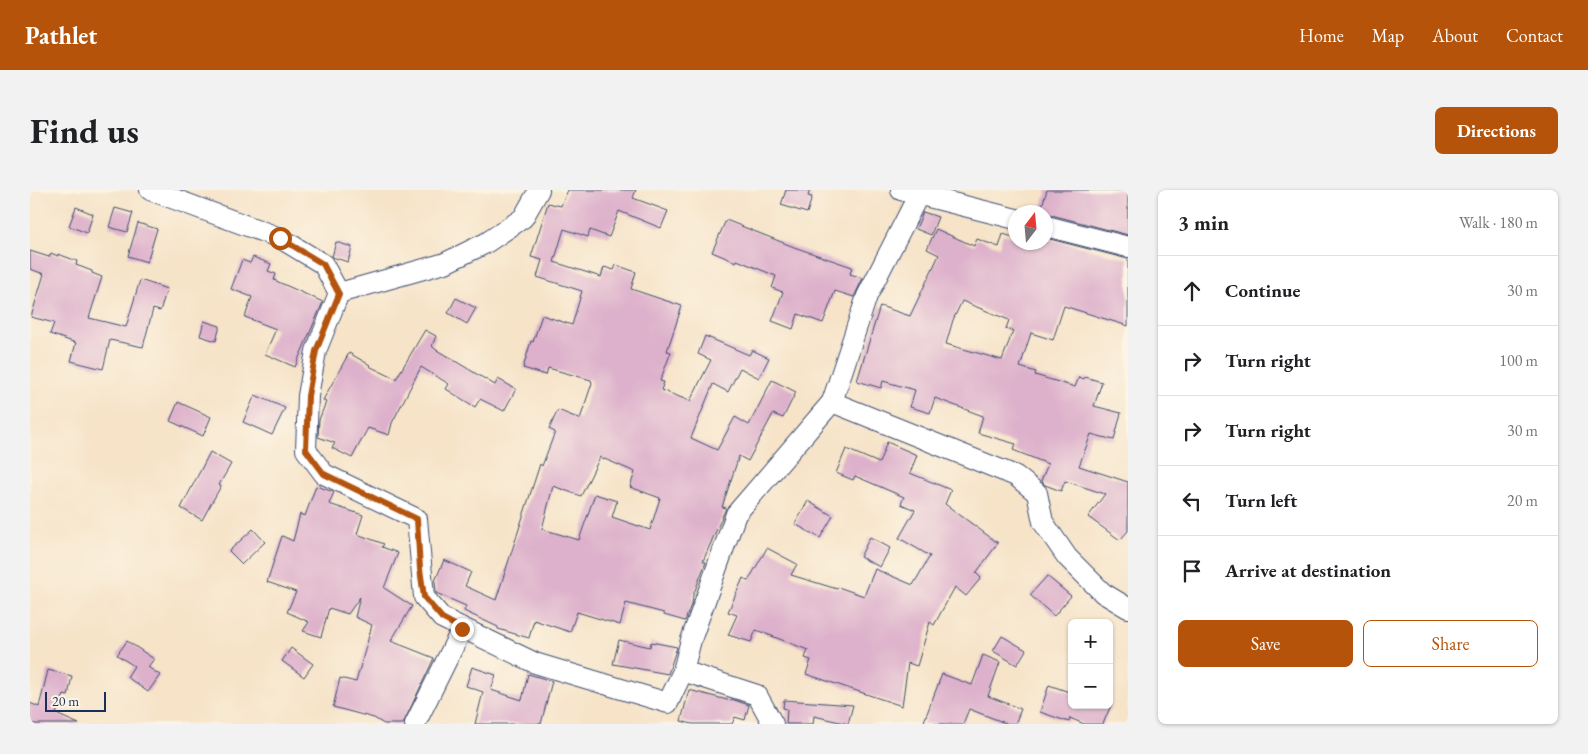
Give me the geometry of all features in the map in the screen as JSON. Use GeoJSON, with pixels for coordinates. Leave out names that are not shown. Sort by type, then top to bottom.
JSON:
{"type":"FeatureCollection","features":[{"type":"Feature","properties":{"kind":"street"},"geometry":{"type":"LineString","coordinates":[[150,190],[280,238],[323,264],[339,294]]}},
{"type":"Feature","properties":{"kind":"street"},"geometry":{"type":"LineString","coordinates":[[339,294],[446,263],[486,243],[523,218],[539,190]]}},
{"type":"Feature","properties":{"kind":"street"},"geometry":{"type":"LineString","coordinates":[[339,294],[316,351],[308,396],[306,450],[324,474],[417,519],[424,597],[442,618],[534,663],[668,703],[683,671],[691,640],[736,514],[832,402],[867,296],[914,192],[1008,217]]}},
{"type":"Feature","properties":{"kind":"street"},"geometry":{"type":"LineString","coordinates":[[1053,228],[1128,246]]}},
{"type":"Feature","properties":{"kind":"street"},"geometry":{"type":"LineString","coordinates":[[832,402],[1016,476],[1037,493],[1044,522],[1067,557],[1103,593],[1128,608]]}},
{"type":"Feature","properties":{"kind":"street"},"geometry":{"type":"LineString","coordinates":[[415,724],[462,629]]}},
{"type":"Feature","properties":{"kind":"street"},"geometry":{"type":"LineString","coordinates":[[683,671],[757,694],[773,724]]}},
{"type":"Feature","properties":{"kind":"building"},"geometry":{"type":"Polygon","coordinates":[[[568,190],[636,190],[633,198],[668,211],[661,228],[619,211],[609,237],[590,230],[588,237],[564,229],[554,262],[601,277],[604,267],[614,270],[616,265],[636,272],[631,289],[682,306],[667,351],[671,352],[660,381],[664,382],[661,390],[690,401],[711,360],[698,354],[705,336],[749,355],[752,350],[769,358],[759,378],[740,368],[728,392],[713,384],[691,438],[717,450],[735,417],[749,425],[772,380],[796,392],[783,418],[773,414],[748,461],[739,456],[722,507],[726,508],[703,561],[706,562],[685,621],[664,615],[664,613],[626,603],[620,625],[577,612],[570,632],[534,620],[529,638],[498,629],[498,627],[464,611],[466,606],[436,593],[435,581],[444,560],[471,572],[465,586],[496,600],[540,464],[542,466],[555,432],[549,429],[558,410],[580,419],[592,383],[591,380],[548,368],[546,375],[523,368],[531,341],[533,342],[542,315],[572,325],[582,291],[537,277],[542,260],[531,257],[548,203],[561,206],[568,190]],[[600,457],[581,496],[553,486],[542,529],[579,540],[595,494],[617,501],[612,517],[650,530],[660,498],[630,487],[635,472],[600,457]]]}},
{"type":"Feature","properties":{"kind":"building"},"geometry":{"type":"Polygon","coordinates":[[[786,190],[810,190],[808,196],[812,197],[807,213],[781,205],[786,190]]]}},
{"type":"Feature","properties":{"kind":"building"},"geometry":{"type":"Polygon","coordinates":[[[1047,190],[1128,190],[1128,235],[1053,215],[1053,205],[1042,205],[1047,190]]]}},
{"type":"Feature","properties":{"kind":"building"},"geometry":{"type":"Polygon","coordinates":[[[76,207],[93,214],[87,233],[69,226],[76,207]]]}},
{"type":"Feature","properties":{"kind":"building"},"geometry":{"type":"Polygon","coordinates":[[[115,208],[133,213],[127,232],[109,227],[115,208]]]}},
{"type":"Feature","properties":{"kind":"building"},"geometry":{"type":"Polygon","coordinates":[[[923,212],[938,217],[931,235],[916,229],[923,212]]]}},
{"type":"Feature","properties":{"kind":"building"},"geometry":{"type":"Polygon","coordinates":[[[726,220],[794,247],[852,267],[850,274],[863,278],[854,297],[835,291],[823,323],[798,314],[793,329],[772,321],[783,292],[772,288],[776,276],[712,252],[726,220]]]}},
{"type":"Feature","properties":{"kind":"building"},"geometry":{"type":"Polygon","coordinates":[[[138,223],[157,229],[147,262],[128,256],[138,223]]]}},
{"type":"Feature","properties":{"kind":"building"},"geometry":{"type":"Polygon","coordinates":[[[936,229],[974,246],[977,239],[999,247],[1003,234],[1008,236],[1008,250],[1053,250],[1053,240],[1128,259],[1128,326],[1064,306],[1053,340],[1031,333],[1020,367],[1036,372],[1035,375],[1075,387],[1079,377],[1102,382],[1094,406],[1121,413],[1114,440],[1091,434],[1079,466],[1128,482],[1128,531],[1120,540],[1088,517],[1105,494],[1065,481],[1061,491],[1045,485],[1041,481],[1048,464],[1013,450],[1016,444],[978,433],[983,416],[935,398],[930,413],[910,407],[915,390],[883,381],[881,388],[857,381],[880,306],[910,316],[939,255],[927,249],[936,229]],[[962,301],[953,320],[946,344],[1002,360],[1013,331],[1006,329],[1009,320],[962,301]]]}},
{"type":"Feature","properties":{"kind":"building"},"geometry":{"type":"Polygon","coordinates":[[[336,242],[352,247],[348,262],[332,257],[336,242]]]}},
{"type":"Feature","properties":{"kind":"building"},"geometry":{"type":"Polygon","coordinates":[[[30,251],[49,257],[51,253],[58,256],[58,254],[77,261],[76,265],[102,277],[89,318],[126,327],[140,280],[167,289],[160,311],[153,309],[143,347],[110,340],[103,369],[71,361],[76,343],[50,334],[54,323],[31,317],[44,274],[30,269],[30,251]]]}},
{"type":"Feature","properties":{"kind":"building"},"geometry":{"type":"Polygon","coordinates":[[[253,257],[271,264],[268,271],[276,274],[274,280],[323,302],[295,367],[265,354],[276,329],[245,317],[252,297],[231,289],[242,260],[250,263],[253,257]]]}},
{"type":"Feature","properties":{"kind":"building"},"geometry":{"type":"Polygon","coordinates":[[[456,298],[476,308],[467,324],[448,313],[456,298]]]}},
{"type":"Feature","properties":{"kind":"building"},"geometry":{"type":"Polygon","coordinates":[[[204,321],[220,326],[216,341],[200,336],[204,321]]]}},
{"type":"Feature","properties":{"kind":"building"},"geometry":{"type":"Polygon","coordinates":[[[425,330],[436,336],[432,346],[435,349],[495,385],[498,379],[516,389],[504,411],[480,399],[475,407],[446,389],[449,384],[421,367],[392,423],[389,435],[368,428],[352,458],[332,448],[335,443],[318,437],[319,420],[326,402],[323,400],[349,353],[369,366],[396,379],[425,330]]]}},
{"type":"Feature","properties":{"kind":"building"},"geometry":{"type":"Polygon","coordinates":[[[255,395],[285,408],[272,435],[243,422],[255,395]]]}},
{"type":"Feature","properties":{"kind":"building"},"geometry":{"type":"Polygon","coordinates":[[[178,402],[211,417],[203,436],[170,421],[178,402]]]}},
{"type":"Feature","properties":{"kind":"building"},"geometry":{"type":"Polygon","coordinates":[[[887,442],[917,455],[910,473],[951,490],[945,504],[998,543],[976,573],[981,578],[966,596],[955,587],[934,625],[930,622],[917,666],[908,663],[902,706],[806,674],[811,660],[805,658],[808,650],[756,630],[751,642],[728,635],[737,615],[728,612],[743,578],[748,581],[767,548],[797,564],[791,575],[864,596],[875,569],[913,585],[930,556],[899,538],[915,510],[901,504],[904,497],[855,476],[853,480],[836,473],[846,449],[879,463],[887,442]]]}},
{"type":"Feature","properties":{"kind":"building"},"geometry":{"type":"Polygon","coordinates":[[[210,452],[231,464],[202,520],[181,508],[210,452]]]}},
{"type":"Feature","properties":{"kind":"building"},"geometry":{"type":"Polygon","coordinates":[[[316,486],[334,492],[329,504],[363,515],[357,534],[384,544],[382,547],[398,553],[384,588],[412,606],[391,641],[434,658],[403,724],[384,724],[374,718],[333,707],[340,678],[356,682],[372,625],[355,617],[360,597],[348,614],[329,608],[321,637],[303,631],[309,622],[287,612],[296,592],[267,582],[282,536],[293,541],[300,514],[305,516],[316,486]]]}},
{"type":"Feature","properties":{"kind":"building"},"geometry":{"type":"Polygon","coordinates":[[[808,501],[833,516],[820,538],[795,524],[808,501]]]}},
{"type":"Feature","properties":{"kind":"building"},"geometry":{"type":"Polygon","coordinates":[[[253,529],[265,542],[242,564],[229,551],[253,529]]]}},
{"type":"Feature","properties":{"kind":"building"},"geometry":{"type":"Polygon","coordinates":[[[870,537],[890,548],[880,567],[860,557],[870,537]]]}},
{"type":"Feature","properties":{"kind":"building"},"geometry":{"type":"Polygon","coordinates":[[[1047,576],[1071,596],[1054,616],[1030,595],[1047,576]]]}},
{"type":"Feature","properties":{"kind":"building"},"geometry":{"type":"Polygon","coordinates":[[[1002,636],[1026,650],[1017,665],[993,651],[1002,636]]]}},
{"type":"Feature","properties":{"kind":"building"},"geometry":{"type":"Polygon","coordinates":[[[619,640],[650,647],[651,642],[677,647],[668,674],[613,664],[619,640]]]}},
{"type":"Feature","properties":{"kind":"building"},"geometry":{"type":"Polygon","coordinates":[[[127,641],[154,659],[148,667],[160,675],[148,692],[127,677],[134,666],[117,655],[127,641]]]}},
{"type":"Feature","properties":{"kind":"building"},"geometry":{"type":"Polygon","coordinates":[[[291,648],[313,664],[304,677],[282,661],[291,648]]]}},
{"type":"Feature","properties":{"kind":"building"},"geometry":{"type":"Polygon","coordinates":[[[983,655],[1000,662],[988,696],[1021,709],[1015,724],[1008,724],[969,709],[963,724],[923,724],[942,674],[972,685],[983,655]]]}},
{"type":"Feature","properties":{"kind":"building"},"geometry":{"type":"Polygon","coordinates":[[[472,667],[496,675],[491,690],[522,700],[528,674],[552,681],[541,724],[475,724],[483,692],[466,686],[472,667]]]}},
{"type":"Feature","properties":{"kind":"building"},"geometry":{"type":"Polygon","coordinates":[[[48,670],[72,676],[68,696],[64,695],[56,714],[79,724],[30,724],[30,703],[39,707],[48,670]]]}},
{"type":"Feature","properties":{"kind":"building"},"geometry":{"type":"Polygon","coordinates":[[[1049,685],[1068,692],[1068,709],[1109,709],[1103,724],[1084,724],[1070,718],[1069,722],[1040,712],[1049,685]]]}},
{"type":"Feature","properties":{"kind":"building"},"geometry":{"type":"Polygon","coordinates":[[[689,690],[749,705],[745,720],[735,717],[732,724],[692,724],[681,721],[689,690]]]}},
{"type":"Feature","properties":{"kind":"building"},"geometry":{"type":"Polygon","coordinates":[[[784,700],[853,705],[848,724],[814,716],[813,724],[786,724],[787,709],[783,708],[784,700]]]}},
{"type":"Feature","properties":{"kind":"route"},"geometry":{"type":"LineString","coordinates":[[280,238],[323,264],[339,294],[316,351],[308,396],[306,450],[324,474],[417,519],[424,597],[442,618],[462,629]]}}]}
